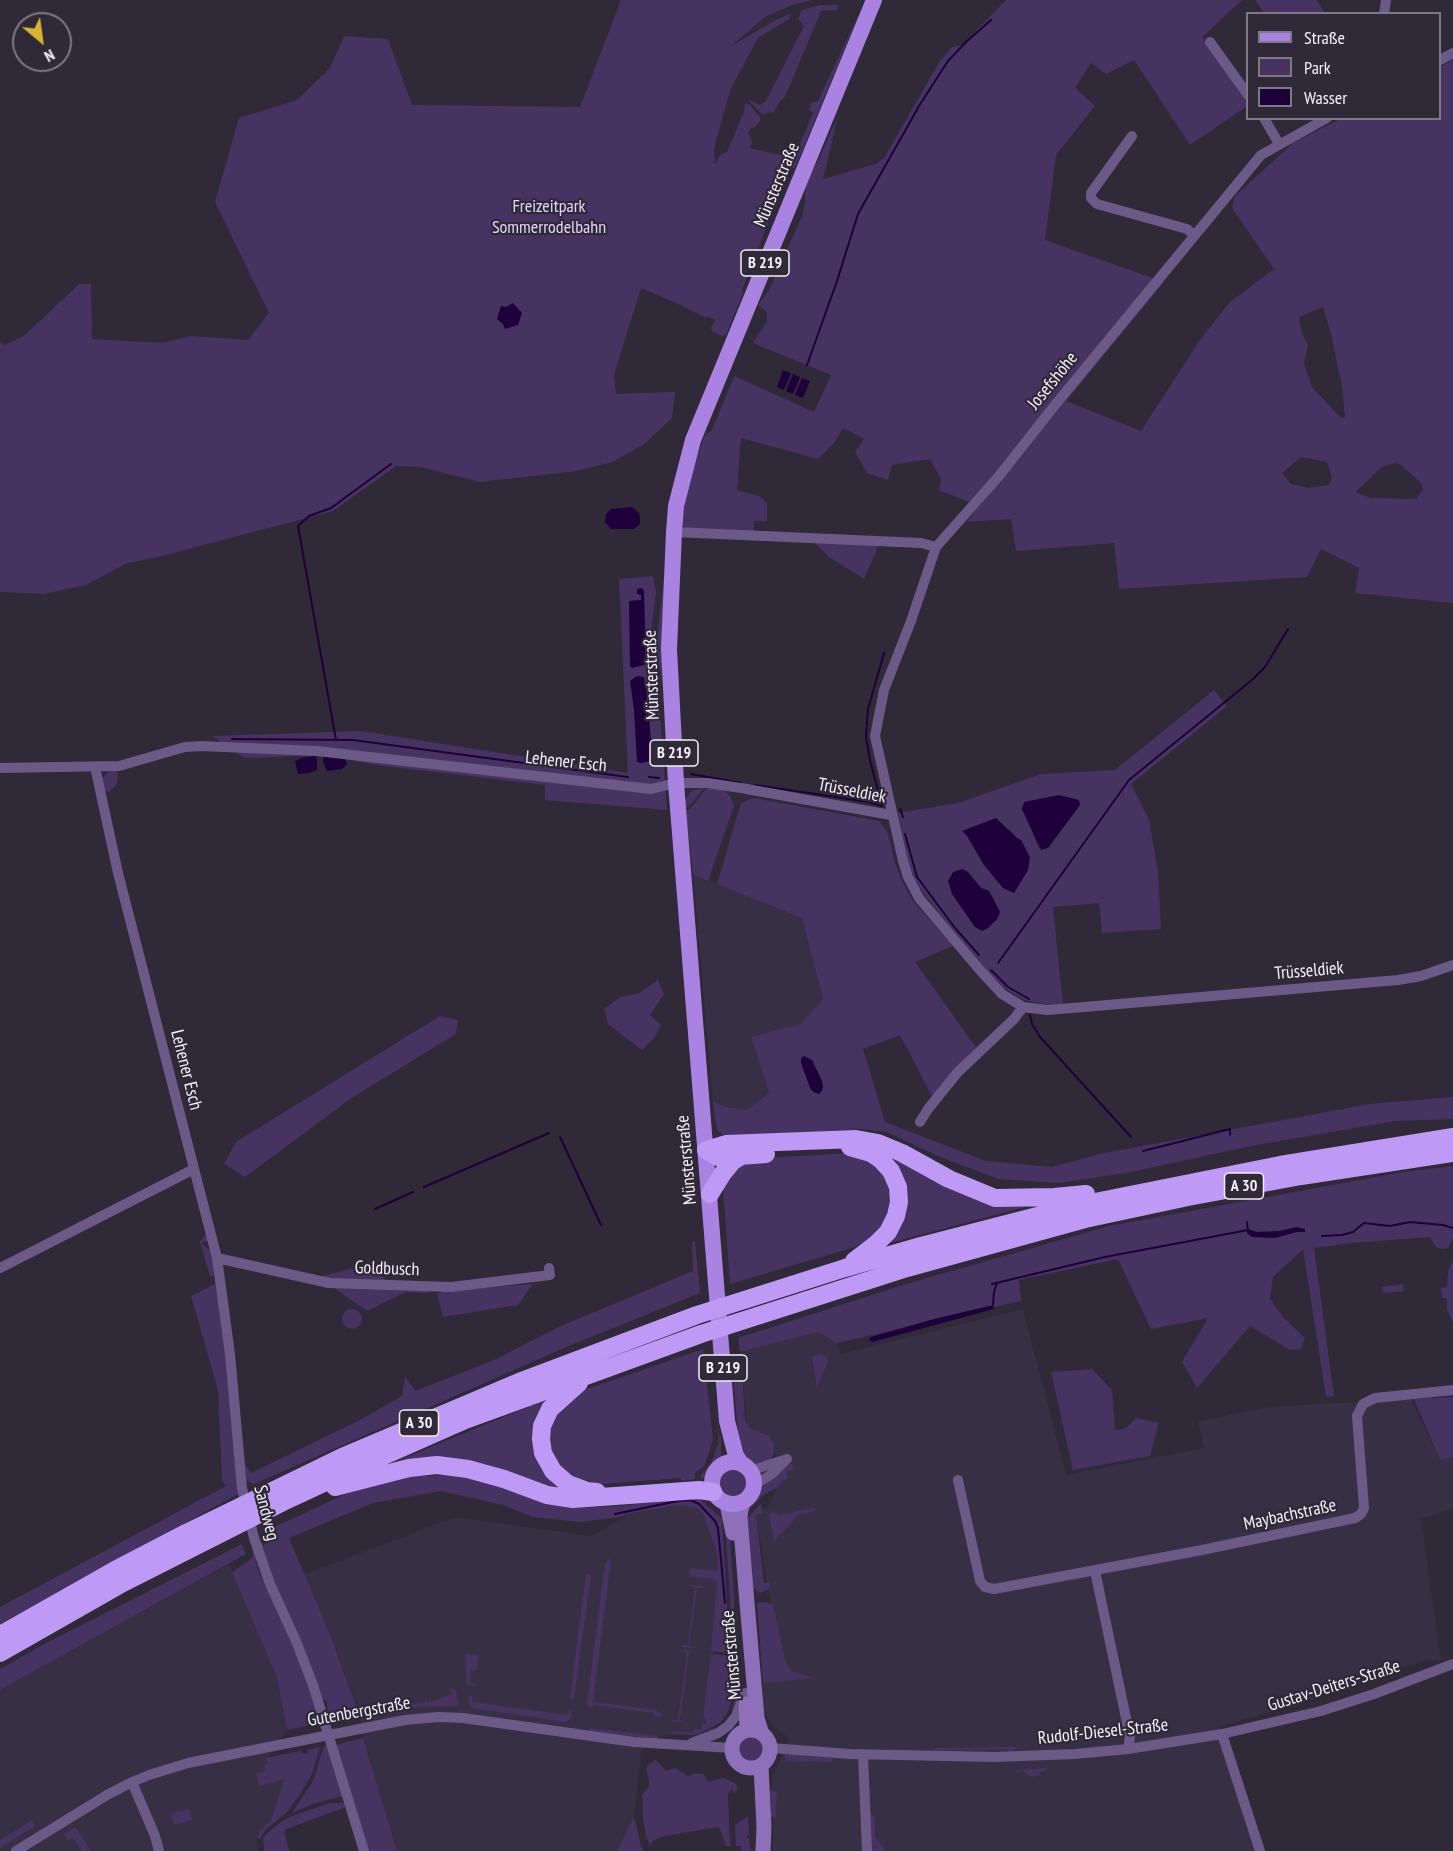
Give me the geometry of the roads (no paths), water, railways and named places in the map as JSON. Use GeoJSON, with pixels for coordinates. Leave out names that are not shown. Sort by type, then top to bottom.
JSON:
{"type":"FeatureCollection","features":[{"type":"Feature","properties":{"kind":"highway","name":"A 30"},"geometry":{"type":"LineString","coordinates":[[0,1635],[115,1570],[264,1503],[342,1457],[579,1358],[698,1315],[845,1268],[1080,1205],[1280,1165],[1453,1137]]}},
{"type":"Feature","properties":{"kind":"highway"},"geometry":{"type":"LineString","coordinates":[[706,1150],[726,1144],[856,1139],[878,1143],[902,1153],[949,1179],[995,1198],[1133,1194]]}},
{"type":"Feature","properties":{"kind":"highway"},"geometry":{"type":"LineString","coordinates":[[706,1150],[718,1157],[851,1147],[881,1160],[891,1171],[897,1187],[899,1202],[896,1216],[888,1232],[845,1268]]}},
{"type":"Feature","properties":{"kind":"highway","name":"A 30"},"geometry":{"type":"LineString","coordinates":[[264,1503],[287,1500],[465,1420],[590,1374],[742,1320],[918,1264],[1085,1219],[1188,1197],[1301,1176],[1453,1153]]}},
{"type":"Feature","properties":{"kind":"highway"},"geometry":{"type":"LineString","coordinates":[[710,1194],[723,1173],[733,1161],[741,1156]]}},
{"type":"Feature","properties":{"kind":"highway"},"geometry":{"type":"LineString","coordinates":[[590,1374],[550,1409],[542,1426],[543,1453],[553,1471],[568,1484],[587,1491],[607,1492],[666,1486],[723,1488]]}},
{"type":"Feature","properties":{"kind":"highway"},"geometry":{"type":"LineString","coordinates":[[287,1500],[409,1468],[437,1465],[468,1469],[547,1495],[573,1499],[723,1488]]}},
{"type":"Feature","properties":{"kind":"highway","name":"A 30"},"geometry":{"type":"LineString","coordinates":[[0,1653],[234,1518]]}},
{"type":"Feature","properties":{"kind":"main road","name":"Münsterstraße"},"geometry":{"type":"LineString","coordinates":[[771,1748],[768,1738],[754,1730],[745,1693],[733,1531],[723,1488],[727,1420],[676,783],[669,649],[674,532],[676,506],[693,440],[874,0]]}},
{"type":"Feature","properties":{"kind":"main road","name":"Münsterstraße"},"geometry":{"type":"LineString","coordinates":[[727,1420],[736,1456],[748,1473]]}},
{"type":"Feature","properties":{"kind":"main road"},"geometry":{"type":"LineString","coordinates":[[735,1462],[748,1473],[750,1495],[723,1488],[735,1462]]}},
{"type":"Feature","properties":{"kind":"main road","name":"Münsterstraße"},"geometry":{"type":"LineString","coordinates":[[723,1488],[740,1517],[757,1718],[754,1730]]}},
{"type":"Feature","properties":{"kind":"main road"},"geometry":{"type":"LineString","coordinates":[[754,1730],[736,1736],[732,1748],[734,1758],[738,1763],[754,1767],[769,1758],[771,1748]]}},
{"type":"Feature","properties":{"kind":"main road"},"geometry":{"type":"LineString","coordinates":[[754,1767],[752,1778],[758,1830],[763,1846]]}},
{"type":"Feature","properties":{"kind":"street"},"geometry":{"type":"LineString","coordinates":[[1210,42],[1246,92]]}},
{"type":"Feature","properties":{"kind":"street"},"geometry":{"type":"LineString","coordinates":[[1265,120],[1279,144]]}},
{"type":"Feature","properties":{"kind":"street","name":"Josefshöhe"},"geometry":{"type":"LineString","coordinates":[[891,815],[875,736],[884,690],[936,547],[999,476],[1261,155],[1323,120]]}},
{"type":"Feature","properties":{"kind":"street"},"geometry":{"type":"LineString","coordinates":[[1132,136],[1091,193],[1091,198],[1097,204],[1172,224],[1187,229],[1194,235]]}},
{"type":"Feature","properties":{"kind":"street"},"geometry":{"type":"LineString","coordinates":[[674,532],[921,543],[936,547]]}},
{"type":"Feature","properties":{"kind":"street","name":"Lehener Esch"},"geometry":{"type":"LineString","coordinates":[[0,768],[119,766],[185,747],[219,746],[317,751],[651,789],[676,783]]}},
{"type":"Feature","properties":{"kind":"street","name":"Lehener Esch"},"geometry":{"type":"LineString","coordinates":[[95,767],[118,873],[194,1169]]}},
{"type":"Feature","properties":{"kind":"street","name":"Trüsseldiek"},"geometry":{"type":"LineString","coordinates":[[676,783],[707,783],[741,788],[891,815],[908,877],[919,898],[1002,994],[1023,1007],[1047,1010],[1398,980],[1421,976],[1453,965]]}},
{"type":"Feature","properties":{"kind":"street"},"geometry":{"type":"LineString","coordinates":[[920,1122],[958,1072],[1014,1020],[1023,1007]]}},
{"type":"Feature","properties":{"kind":"street"},"geometry":{"type":"LineString","coordinates":[[0,1268],[194,1169]]}},
{"type":"Feature","properties":{"kind":"street","name":"Sandweg"},"geometry":{"type":"LineString","coordinates":[[194,1169],[217,1258],[230,1354],[242,1488],[254,1538],[270,1584],[307,1666],[364,1851]]}},
{"type":"Feature","properties":{"kind":"street","name":"Goldbusch"},"geometry":{"type":"LineString","coordinates":[[217,1258],[328,1283],[451,1287],[550,1275],[549,1268]]}},
{"type":"Feature","properties":{"kind":"street","name":"Maybachstraße"},"geometry":{"type":"LineString","coordinates":[[958,1480],[980,1581],[985,1587],[994,1589],[1095,1571],[1355,1518],[1364,1508],[1358,1416],[1363,1404],[1375,1398],[1453,1390]]}},
{"type":"Feature","properties":{"kind":"street"},"geometry":{"type":"LineString","coordinates":[[1095,1571],[1130,1737],[1128,1749]]}},
{"type":"Feature","properties":{"kind":"street","name":"Gustav-Deiters-Straße"},"geometry":{"type":"LineString","coordinates":[[1222,1734],[1321,1711],[1453,1664]]}},
{"type":"Feature","properties":{"kind":"street","name":"Münsterstraße"},"geometry":{"type":"LineString","coordinates":[[683,1745],[702,1740],[728,1726],[736,1716],[745,1693]]}},
{"type":"Feature","properties":{"kind":"street","name":"Gutenbergstraße"},"geometry":{"type":"LineString","coordinates":[[16,1851],[132,1782],[188,1763],[405,1720],[438,1717],[463,1718],[634,1742],[732,1748]]}},
{"type":"Feature","properties":{"kind":"street"},"geometry":{"type":"LineString","coordinates":[[1222,1734],[1260,1851]]}},
{"type":"Feature","properties":{"kind":"street","name":"Rudolf-Diesel-Straße"},"geometry":{"type":"LineString","coordinates":[[771,1748],[863,1755],[1013,1757],[1128,1749],[1222,1734]]}},
{"type":"Feature","properties":{"kind":"street"},"geometry":{"type":"LineString","coordinates":[[863,1755],[867,1851]]}},
{"type":"Feature","properties":{"kind":"street"},"geometry":{"type":"LineString","coordinates":[[132,1782],[159,1851]]}},
{"type":"Feature","properties":{"kind":"water"},"geometry":{"type":"Polygon","coordinates":[[[513,303],[522,313],[518,325],[505,329],[497,319],[501,306],[506,307],[513,303]]]}},
{"type":"Feature","properties":{"kind":"water"},"geometry":{"type":"Polygon","coordinates":[[[783,370],[791,373],[784,390],[777,387],[783,370]]]}},
{"type":"Feature","properties":{"kind":"water"},"geometry":{"type":"Polygon","coordinates":[[[793,374],[800,377],[793,394],[786,391],[793,374]]]}},
{"type":"Feature","properties":{"kind":"water"},"geometry":{"type":"Polygon","coordinates":[[[802,378],[810,381],[803,398],[795,395],[802,378]]]}},
{"type":"Feature","properties":{"kind":"water"},"geometry":{"type":"Polygon","coordinates":[[[632,507],[639,513],[640,518],[640,524],[634,529],[611,529],[605,522],[606,514],[611,509],[632,507]]]}},
{"type":"Feature","properties":{"kind":"water"},"geometry":{"type":"Polygon","coordinates":[[[642,588],[644,591],[646,662],[644,665],[632,668],[630,666],[629,601],[641,600],[637,589],[642,588]]]}},
{"type":"Feature","properties":{"kind":"water"},"geometry":{"type":"Polygon","coordinates":[[[637,676],[644,677],[652,757],[651,761],[641,763],[637,762],[630,681],[637,676]]]}},
{"type":"Feature","properties":{"kind":"water"},"geometry":{"type":"Polygon","coordinates":[[[315,756],[317,770],[298,774],[295,761],[315,756]]]}},
{"type":"Feature","properties":{"kind":"water"},"geometry":{"type":"Polygon","coordinates":[[[325,757],[345,758],[347,764],[342,769],[327,771],[323,762],[325,757]]]}},
{"type":"Feature","properties":{"kind":"water"},"geometry":{"type":"Polygon","coordinates":[[[1059,795],[1079,800],[1080,805],[1048,848],[1041,850],[1022,809],[1024,802],[1059,795]]]}},
{"type":"Feature","properties":{"kind":"water"},"geometry":{"type":"Polygon","coordinates":[[[996,818],[1021,840],[1030,857],[1028,870],[1014,893],[1003,888],[984,865],[962,831],[996,818]]]}},
{"type":"Feature","properties":{"kind":"water"},"geometry":{"type":"Polygon","coordinates":[[[962,869],[967,871],[981,888],[989,891],[1000,912],[997,919],[982,931],[975,927],[952,894],[948,881],[953,872],[962,869]]]}},
{"type":"Feature","properties":{"kind":"water"},"geometry":{"type":"Polygon","coordinates":[[[804,1056],[812,1060],[822,1081],[823,1087],[819,1094],[810,1088],[801,1063],[801,1058],[804,1056]]]}},
{"type":"Feature","properties":{"kind":"water"},"geometry":{"type":"Polygon","coordinates":[[[1297,1227],[1305,1229],[1305,1232],[1275,1238],[1252,1237],[1247,1233],[1247,1229],[1257,1232],[1297,1227]]]}},
{"type":"Feature","properties":{"kind":"water"},"geometry":{"type":"Polygon","coordinates":[[[993,1305],[994,1309],[872,1342],[869,1339],[934,1319],[993,1305]]]}},
{"type":"Feature","properties":{"kind":"waterway"},"geometry":{"type":"LineString","coordinates":[[807,365],[858,214],[919,106],[948,61],[991,20]]}},
{"type":"Feature","properties":{"kind":"waterway"},"geometry":{"type":"LineString","coordinates":[[336,740],[298,526],[309,516],[331,508],[391,464]]}},
{"type":"Feature","properties":{"kind":"waterway"},"geometry":{"type":"LineString","coordinates":[[998,963],[1129,780],[1252,680],[1265,667],[1288,629]]}},
{"type":"Feature","properties":{"kind":"waterway"},"geometry":{"type":"LineString","coordinates":[[882,806],[866,737],[868,709],[884,653]]}},
{"type":"Feature","properties":{"kind":"waterway"},"geometry":{"type":"LineString","coordinates":[[232,739],[353,740],[628,777]]}},
{"type":"Feature","properties":{"kind":"waterway"},"geometry":{"type":"LineString","coordinates":[[691,774],[741,783]]}},
{"type":"Feature","properties":{"kind":"waterway"},"geometry":{"type":"LineString","coordinates":[[649,777],[659,778]]}},
{"type":"Feature","properties":{"kind":"waterway"},"geometry":{"type":"LineString","coordinates":[[755,785],[869,802],[882,806]]}},
{"type":"Feature","properties":{"kind":"waterway"},"geometry":{"type":"LineString","coordinates":[[900,809],[903,817]]}},
{"type":"Feature","properties":{"kind":"waterway"},"geometry":{"type":"LineString","coordinates":[[905,834],[917,877],[955,928],[979,955]]}},
{"type":"Feature","properties":{"kind":"waterway"},"geometry":{"type":"LineString","coordinates":[[991,970],[1008,987],[1029,999]]}},
{"type":"Feature","properties":{"kind":"waterway"},"geometry":{"type":"LineString","coordinates":[[1030,1015],[1032,1024],[1040,1037],[1131,1137]]}},
{"type":"Feature","properties":{"kind":"waterway"},"geometry":{"type":"LineString","coordinates":[[1143,1151],[1230,1129],[1230,1135]]}},
{"type":"Feature","properties":{"kind":"waterway"},"geometry":{"type":"LineString","coordinates":[[424,1187],[549,1133]]}},
{"type":"Feature","properties":{"kind":"waterway"},"geometry":{"type":"LineString","coordinates":[[560,1137],[601,1225]]}},
{"type":"Feature","properties":{"kind":"waterway"},"geometry":{"type":"LineString","coordinates":[[375,1209],[413,1192]]}},
{"type":"Feature","properties":{"kind":"waterway"},"geometry":{"type":"LineString","coordinates":[[1247,1222],[1248,1231]]}},
{"type":"Feature","properties":{"kind":"waterway"},"geometry":{"type":"LineString","coordinates":[[1322,1236],[1353,1232],[1364,1223],[1390,1226],[1410,1222],[1453,1228]]}},
{"type":"Feature","properties":{"kind":"waterway"},"geometry":{"type":"LineString","coordinates":[[992,1284],[1105,1257],[1248,1230]]}},
{"type":"Feature","properties":{"kind":"waterway"},"geometry":{"type":"LineString","coordinates":[[993,1305],[997,1283]]}},
{"type":"Feature","properties":{"kind":"waterway"},"geometry":{"type":"LineString","coordinates":[[615,1514],[678,1501],[690,1500],[699,1504],[715,1521],[718,1528],[725,1603]]}},
{"type":"Feature","properties":{"kind":"park label","name":"Freizeitpark Sommerrodelbahn"},"geometry":{"type":"Point","coordinates":[549,217]}}]}
